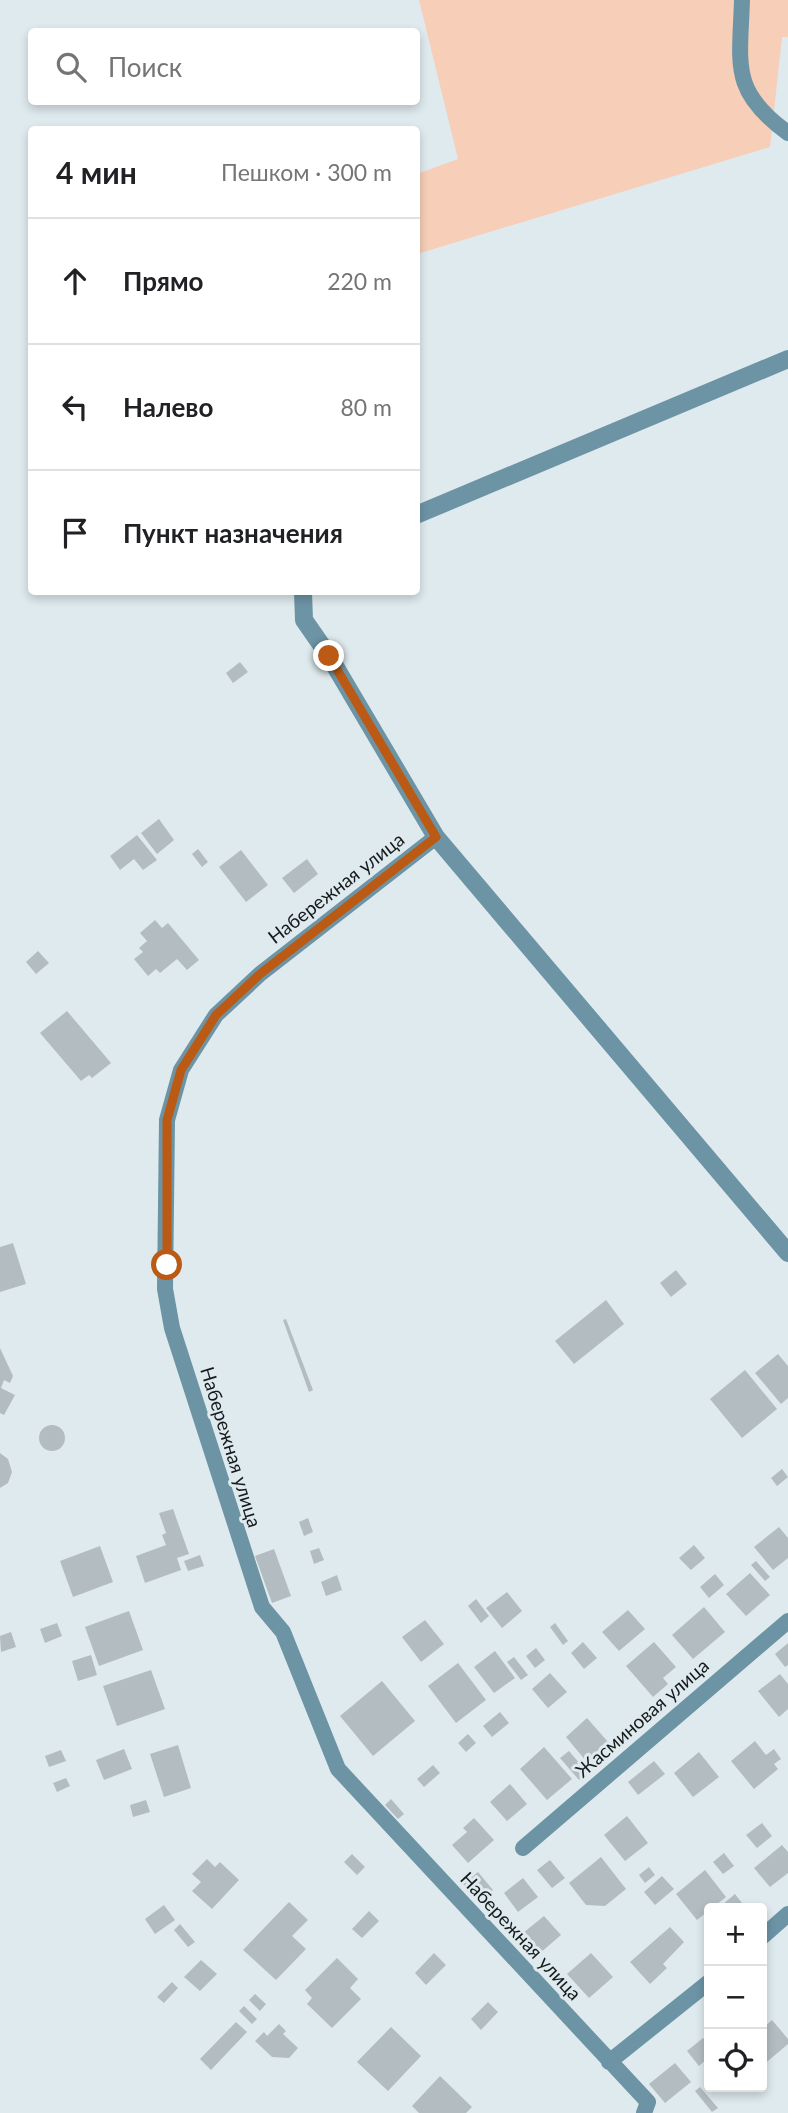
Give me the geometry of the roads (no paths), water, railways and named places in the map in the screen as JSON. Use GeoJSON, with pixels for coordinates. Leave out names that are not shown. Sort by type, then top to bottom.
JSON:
{"type":"FeatureCollection","features":[{"type":"Feature","properties":{"kind":"street"},"geometry":{"type":"LineString","coordinates":[[742,0],[740,68],[748,97],[765,116],[788,133]]}},
{"type":"Feature","properties":{"kind":"street"},"geometry":{"type":"LineString","coordinates":[[420,513],[788,359]]}},
{"type":"Feature","properties":{"kind":"street"},"geometry":{"type":"LineString","coordinates":[[303,595],[304,620],[329,656],[436,837],[788,1252]]}},
{"type":"Feature","properties":{"kind":"street","name":"Набережная улица"},"geometry":{"type":"LineString","coordinates":[[436,837],[260,974],[216,1015],[181,1070],[167,1120],[165,1289],[172,1328],[262,1607],[283,1632],[338,1769],[648,2102],[644,2113]]}},
{"type":"Feature","properties":{"kind":"street","name":"Жасминовая улица"},"geometry":{"type":"LineString","coordinates":[[523,1848],[788,1620]]}},
{"type":"Feature","properties":{"kind":"street"},"geometry":{"type":"LineString","coordinates":[[767,1933],[788,1914]]}},
{"type":"Feature","properties":{"kind":"street"},"geometry":{"type":"LineString","coordinates":[[609,2062],[704,1986]]}}]}
